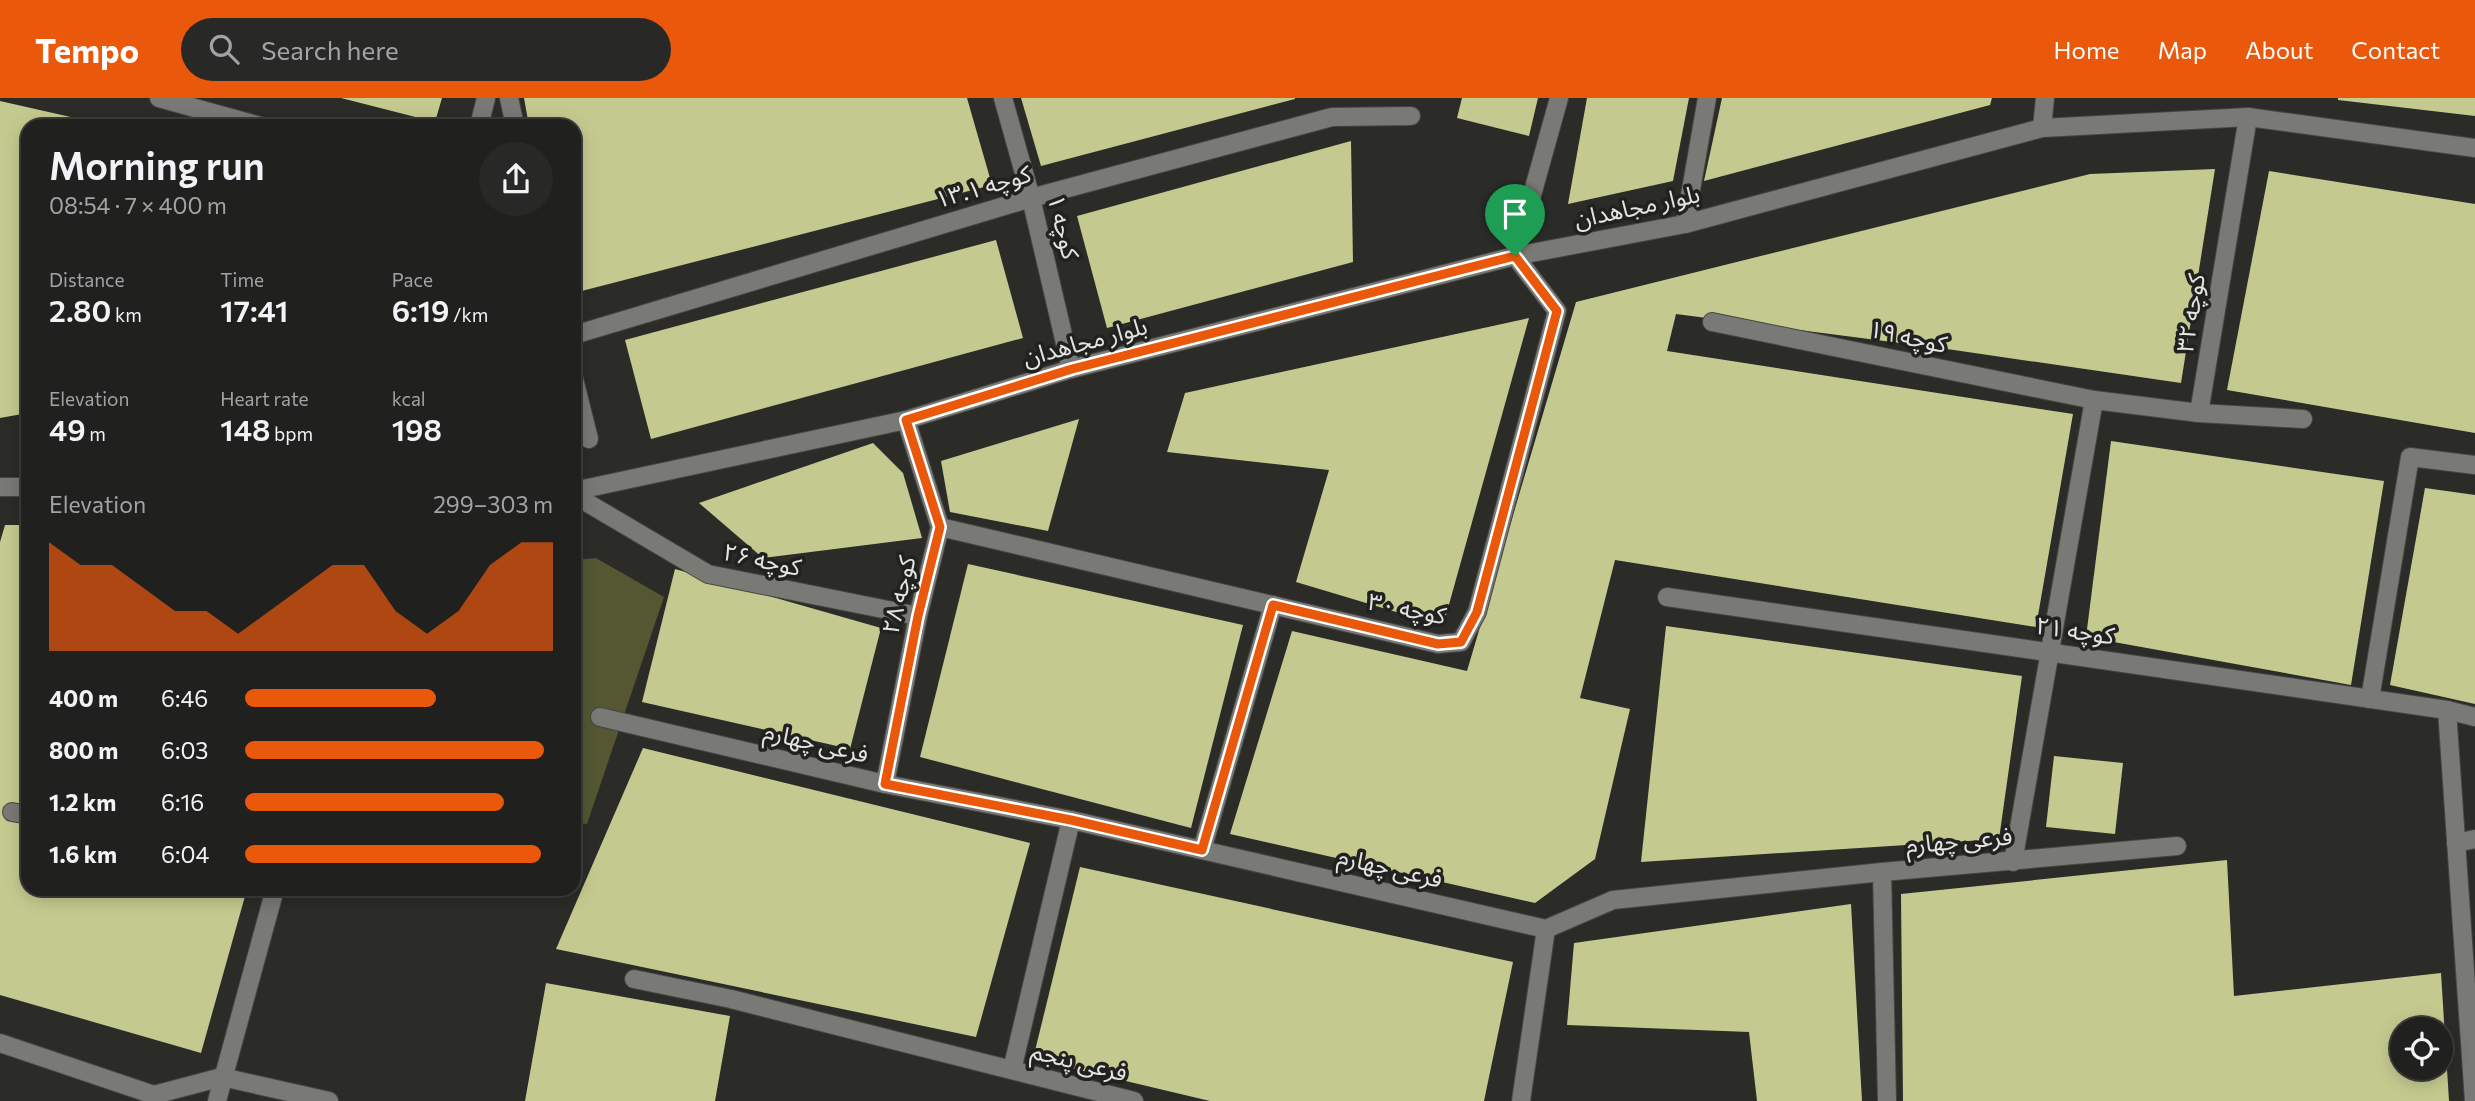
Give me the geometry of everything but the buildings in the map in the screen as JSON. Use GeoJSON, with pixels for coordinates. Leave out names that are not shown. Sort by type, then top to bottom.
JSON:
{"type":"FeatureCollection","features":[{"type":"Feature","properties":{"kind":"street"},"geometry":{"type":"LineString","coordinates":[[159,98],[235,119]]}},
{"type":"Feature","properties":{"kind":"street"},"geometry":{"type":"LineString","coordinates":[[481,119],[486,98]]}},
{"type":"Feature","properties":{"kind":"street"},"geometry":{"type":"LineString","coordinates":[[509,98],[514,119]]}},
{"type":"Feature","properties":{"kind":"street","name":"کوچه ۱"},"geometry":{"type":"LineString","coordinates":[[1003,98],[1031,198],[1072,369]]}},
{"type":"Feature","properties":{"kind":"street"},"geometry":{"type":"LineString","coordinates":[[1515,256],[1559,98]]}},
{"type":"Feature","properties":{"kind":"street"},"geometry":{"type":"LineString","coordinates":[[1685,224],[1707,98]]}},
{"type":"Feature","properties":{"kind":"street"},"geometry":{"type":"LineString","coordinates":[[2042,128],[2045,98]]}},
{"type":"Feature","properties":{"kind":"street","name":"کوچه ۱۳.۱"},"geometry":{"type":"LineString","coordinates":[[581,333],[1031,198],[1332,117],[1411,116]]}},
{"type":"Feature","properties":{"kind":"street","name":"بلوار مجاهدان"},"geometry":{"type":"LineString","coordinates":[[581,491],[906,420],[1072,369],[1515,256],[1685,224],[2042,128],[2248,117],[2475,148]]}},
{"type":"Feature","properties":{"kind":"street","name":"کوچه ۳۲"},"geometry":{"type":"LineString","coordinates":[[2199,413],[2248,117]]}},
{"type":"Feature","properties":{"kind":"street","name":"کوچه ۳۰"},"geometry":{"type":"LineString","coordinates":[[940,527],[1438,644],[1461,642],[1477,612],[1557,311],[1515,256]]}},
{"type":"Feature","properties":{"kind":"street","name":"کوچه ۱۹"},"geometry":{"type":"LineString","coordinates":[[1712,322],[2094,400]]}},
{"type":"Feature","properties":{"kind":"street"},"geometry":{"type":"LineString","coordinates":[[2013,862],[2094,400],[2199,413],[2303,419]]}},
{"type":"Feature","properties":{"kind":"street"},"geometry":{"type":"LineString","coordinates":[[581,407],[589,439]]}},
{"type":"Feature","properties":{"kind":"street"},"geometry":{"type":"LineString","coordinates":[[906,420],[940,527]]}},
{"type":"Feature","properties":{"kind":"street"},"geometry":{"type":"LineString","coordinates":[[2370,699],[2410,457],[2475,465]]}},
{"type":"Feature","properties":{"kind":"street"},"geometry":{"type":"LineString","coordinates":[[0,487],[21,487]]}},
{"type":"Feature","properties":{"kind":"street","name":"کوچه ۲۶"},"geometry":{"type":"LineString","coordinates":[[581,497],[708,575],[918,616]]}},
{"type":"Feature","properties":{"kind":"street","name":"کوچه ۲۸"},"geometry":{"type":"LineString","coordinates":[[885,784],[918,616],[940,527]]}},
{"type":"Feature","properties":{"kind":"street","name":"کوچه ۲۱"},"geometry":{"type":"LineString","coordinates":[[1667,597],[2447,710],[2475,717]]}},
{"type":"Feature","properties":{"kind":"street"},"geometry":{"type":"LineString","coordinates":[[1202,850],[1273,605]]}},
{"type":"Feature","properties":{"kind":"street"},"geometry":{"type":"LineString","coordinates":[[2447,710],[2474,1101]]}},
{"type":"Feature","properties":{"kind":"street","name":"فرعی چهارم"},"geometry":{"type":"LineString","coordinates":[[600,717],[885,784],[1071,820],[1546,929],[1613,900],[1882,872],[2177,846]]}},
{"type":"Feature","properties":{"kind":"street"},"geometry":{"type":"LineString","coordinates":[[634,979],[731,999],[1012,1070],[1071,820]]}},
{"type":"Feature","properties":{"kind":"street"},"geometry":{"type":"LineString","coordinates":[[2456,843],[2475,838]]}},
{"type":"Feature","properties":{"kind":"street"},"geometry":{"type":"LineString","coordinates":[[1882,872],[1887,1101]]}},
{"type":"Feature","properties":{"kind":"street"},"geometry":{"type":"LineString","coordinates":[[217,1101],[273,896]]}},
{"type":"Feature","properties":{"kind":"street"},"geometry":{"type":"LineString","coordinates":[[1521,1101],[1546,929]]}},
{"type":"Feature","properties":{"kind":"street"},"geometry":{"type":"LineString","coordinates":[[0,1043],[154,1095],[222,1077],[329,1101]]}},
{"type":"Feature","properties":{"kind":"street","name":"فرعی پنجم"},"geometry":{"type":"LineString","coordinates":[[1012,1070],[1133,1101]]}},
{"type":"Feature","properties":{"kind":"green space"},"geometry":{"type":"Polygon","coordinates":[[[596,558],[664,597],[587,824],[581,823],[581,559],[596,558]]]}},
{"type":"Feature","properties":{"kind":"route"},"geometry":{"type":"LineString","coordinates":[[1515,256],[1557,311],[1477,612],[1461,642],[1438,644],[1273,605],[1202,850],[1071,820],[885,784],[918,616],[940,527],[906,420],[1072,369],[1515,256]]}}]}
